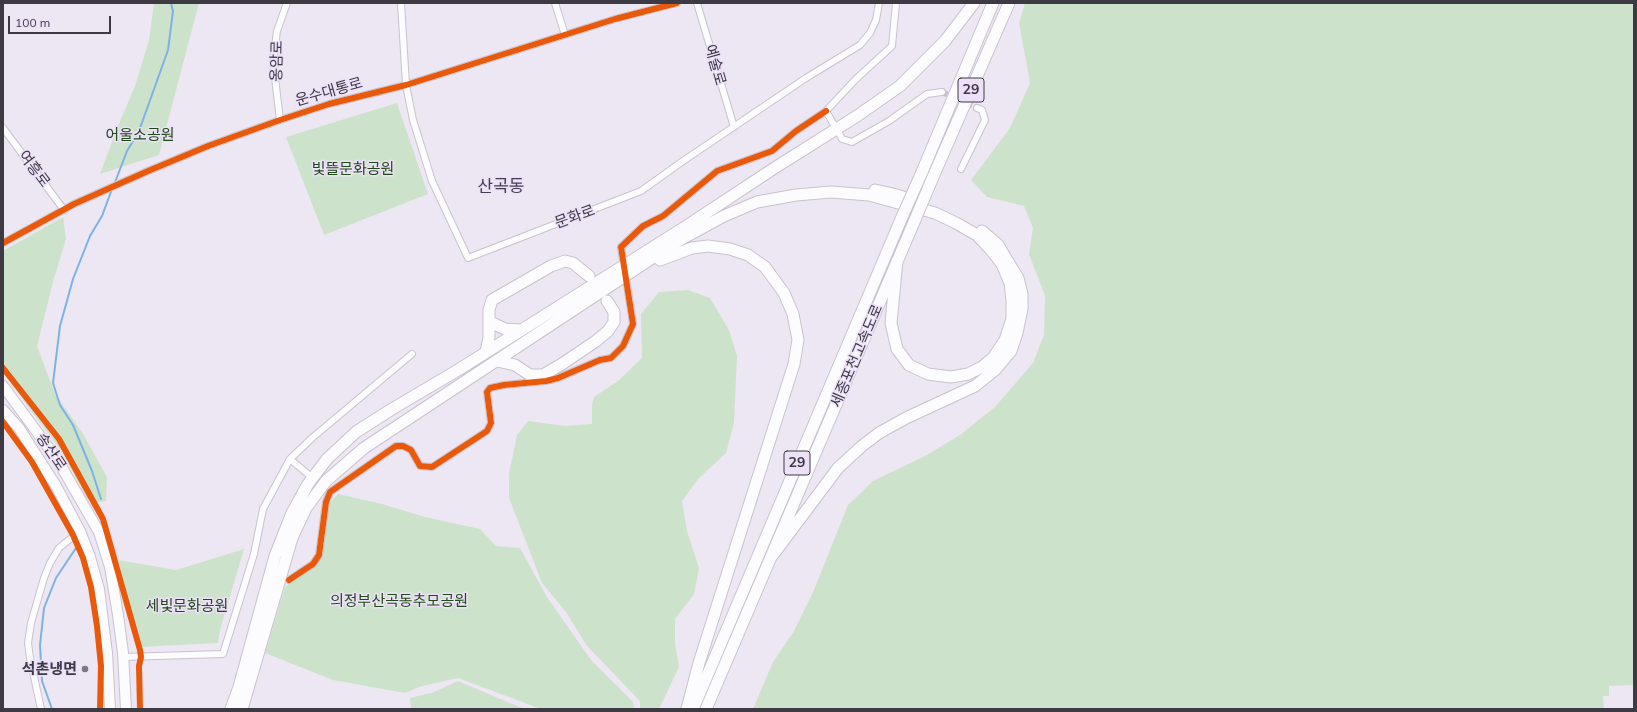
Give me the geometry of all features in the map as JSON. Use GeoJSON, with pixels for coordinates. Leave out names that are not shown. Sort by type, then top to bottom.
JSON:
{"type":"FeatureCollection","features":[{"type":"Feature","properties":{"kind":"highway"},"geometry":{"type":"LineString","coordinates":[[231,709],[240,687],[274,556],[292,513],[308,484],[327,459],[356,432],[682,229],[857,116],[900,86],[945,41],[974,3]]}},
{"type":"Feature","properties":{"kind":"highway","name":"세종포천고속도로"},"geometry":{"type":"LineString","coordinates":[[693,709],[993,3]]}},
{"type":"Feature","properties":{"kind":"highway","name":"세종포천고속도로"},"geometry":{"type":"LineString","coordinates":[[706,709],[933,177],[1009,3]]}},
{"type":"Feature","properties":{"kind":"highway"},"geometry":{"type":"LineString","coordinates":[[682,229],[744,200],[777,191],[822,186],[858,188],[893,194],[948,210],[981,230],[998,245],[1018,278],[1022,294],[1022,310],[1017,333],[1011,351],[995,370],[975,386],[906,418],[879,433],[862,446],[838,468],[772,556]]}},
{"type":"Feature","properties":{"kind":"highway"},"geometry":{"type":"LineString","coordinates":[[242,709],[292,538],[306,508],[326,481],[364,448],[678,242],[724,216],[757,202],[796,195],[831,192],[869,195],[935,213],[977,235],[1002,264],[1010,283],[1012,319],[1005,340],[993,358],[982,367],[968,374],[951,377],[928,374],[910,365],[897,349],[891,323],[897,261]]}},
{"type":"Feature","properties":{"kind":"highway"},"geometry":{"type":"LineString","coordinates":[[634,271],[670,255],[697,247],[708,246],[730,248],[748,255],[765,267],[784,293],[793,314],[798,340],[794,364],[701,655],[687,709]]}},
{"type":"Feature","properties":{"kind":"highway"},"geometry":{"type":"LineString","coordinates":[[486,352],[489,337],[489,310],[492,300],[551,266],[565,261],[573,262],[589,276]]}},
{"type":"Feature","properties":{"kind":"highway"},"geometry":{"type":"LineString","coordinates":[[497,361],[515,365],[530,375],[543,375],[596,341],[608,331],[614,322],[614,312],[607,301]]}},
{"type":"Feature","properties":{"kind":"highway"},"geometry":{"type":"LineString","coordinates":[[490,322],[505,329],[521,330]]}},
{"type":"Feature","properties":{"kind":"highway"},"geometry":{"type":"LineString","coordinates":[[522,344],[518,358],[522,370]]}},
{"type":"Feature","properties":{"kind":"main road","name":"송산로"},"geometry":{"type":"LineString","coordinates":[[3,386],[58,459],[98,532],[110,566],[123,657],[126,709]]}},
{"type":"Feature","properties":{"kind":"main road","name":"송산로"},"geometry":{"type":"LineString","coordinates":[[3,410],[19,428],[56,486],[80,531],[90,557],[99,589],[107,653],[110,709]]}},
{"type":"Feature","properties":{"kind":"street","name":"옹암로"},"geometry":{"type":"LineString","coordinates":[[280,120],[273,61],[277,31],[287,3]]}},
{"type":"Feature","properties":{"kind":"street","name":"문화로"},"geometry":{"type":"LineString","coordinates":[[401,3],[406,85],[413,120],[432,181],[468,258],[641,191],[806,78],[860,45],[870,33],[876,20],[879,3]]}},
{"type":"Feature","properties":{"kind":"street"},"geometry":{"type":"LineString","coordinates":[[555,3],[565,35]]}},
{"type":"Feature","properties":{"kind":"street","name":"운수대통로"},"geometry":{"type":"LineString","coordinates":[[3,243],[74,204],[148,171],[208,146],[280,120],[329,104],[406,85],[565,35],[677,3]]}},
{"type":"Feature","properties":{"kind":"street","name":"예술로"},"geometry":{"type":"LineString","coordinates":[[697,3],[734,127]]}},
{"type":"Feature","properties":{"kind":"street"},"geometry":{"type":"LineString","coordinates":[[623,261],[621,247],[643,226],[664,216],[717,171],[772,151],[796,131],[826,111],[856,79],[892,46],[896,3]]}},
{"type":"Feature","properties":{"kind":"street"},"geometry":{"type":"LineString","coordinates":[[839,133],[842,139],[852,142],[888,121],[927,94],[942,92]]}},
{"type":"Feature","properties":{"kind":"street"},"geometry":{"type":"LineString","coordinates":[[961,169],[984,120],[982,110],[977,108]]}},
{"type":"Feature","properties":{"kind":"street"},"geometry":{"type":"LineString","coordinates":[[826,111],[834,125]]}},
{"type":"Feature","properties":{"kind":"street","name":"여흥로"},"geometry":{"type":"LineString","coordinates":[[3,128],[64,210]]}},
{"type":"Feature","properties":{"kind":"street"},"geometry":{"type":"LineString","coordinates":[[289,580],[312,564],[319,555],[328,491],[396,446],[403,446],[411,450],[420,466],[432,467],[487,430],[491,423],[487,392],[490,388],[504,385],[546,381],[558,378],[600,360],[611,358],[623,346],[633,324],[627,284]]}},
{"type":"Feature","properties":{"kind":"street"},"geometry":{"type":"LineString","coordinates":[[123,657],[223,654],[254,554],[263,509],[290,459],[312,438],[412,354]]}},
{"type":"Feature","properties":{"kind":"street"},"geometry":{"type":"LineString","coordinates":[[290,459],[309,475]]}},
{"type":"Feature","properties":{"kind":"street"},"geometry":{"type":"LineString","coordinates":[[41,709],[28,643],[31,623],[50,563],[59,548],[80,531]]}},
{"type":"Feature","properties":{"kind":"green space","name":"어울소공원"},"geometry":{"type":"Polygon","coordinates":[[[154,3],[199,3],[159,155],[100,174],[135,86],[149,40],[154,3]]]}},
{"type":"Feature","properties":{"kind":"green space"},"geometry":{"type":"Polygon","coordinates":[[[1025,3],[1634,3],[1634,685],[1609,686],[1609,696],[1603,696],[1604,709],[753,709],[773,662],[794,631],[814,590],[848,505],[873,481],[925,456],[960,435],[995,407],[1033,363],[1044,335],[1045,296],[1029,254],[1033,228],[1024,206],[987,197],[971,180],[1010,128],[1030,83],[1019,23],[1025,3]]]}},
{"type":"Feature","properties":{"kind":"green space","name":"빛뜰문화공원"},"geometry":{"type":"Polygon","coordinates":[[[397,103],[428,194],[324,235],[286,137],[397,103]]]}},
{"type":"Feature","properties":{"kind":"green space"},"geometry":{"type":"Polygon","coordinates":[[[63,217],[66,239],[53,282],[37,346],[55,394],[82,432],[107,477],[106,501],[94,503],[87,499],[62,452],[3,373],[3,251],[63,217]]]}},
{"type":"Feature","properties":{"kind":"green space"},"geometry":{"type":"Polygon","coordinates":[[[688,290],[710,298],[729,330],[737,356],[734,423],[726,453],[698,479],[682,501],[687,531],[699,568],[694,594],[675,619],[675,644],[679,667],[659,709],[640,709],[640,701],[587,646],[566,612],[542,583],[509,498],[509,474],[517,435],[528,421],[565,426],[592,424],[592,405],[594,397],[618,381],[642,358],[641,314],[659,292],[688,290]]]}},
{"type":"Feature","properties":{"kind":"green space","name":"의정부산곡동추모공원"},"geometry":{"type":"Polygon","coordinates":[[[338,494],[382,504],[425,517],[480,529],[496,546],[520,548],[547,597],[591,660],[633,702],[634,709],[541,709],[458,678],[422,686],[405,693],[333,680],[265,653],[285,587],[321,560],[328,505],[338,494]]]}},
{"type":"Feature","properties":{"kind":"green space","name":"세빛문화공원"},"geometry":{"type":"Polygon","coordinates":[[[244,549],[220,630],[218,643],[141,647],[118,560],[176,570],[244,549]]]}},
{"type":"Feature","properties":{"kind":"green space"},"geometry":{"type":"Polygon","coordinates":[[[458,681],[525,709],[411,709],[410,698],[434,692],[458,681]]]}},
{"type":"Feature","properties":{"kind":"waterway"},"geometry":{"type":"LineString","coordinates":[[114,185],[127,151],[139,131],[168,50],[173,11],[171,3]]}},
{"type":"Feature","properties":{"kind":"waterway"},"geometry":{"type":"LineString","coordinates":[[101,499],[92,471],[73,425],[60,405],[53,383],[60,326],[73,279],[90,236],[102,216],[112,189]]}},
{"type":"Feature","properties":{"kind":"waterway"},"geometry":{"type":"LineString","coordinates":[[52,709],[42,681],[40,645],[44,608],[56,578],[76,548]]}},
{"type":"Feature","properties":{"kind":"tunnel"},"geometry":{"type":"LineString","coordinates":[[942,92],[977,108]]}},
{"type":"Feature","properties":{"kind":"cycle path"},"geometry":{"type":"LineString","coordinates":[[3,243],[74,204],[148,171],[208,146],[280,120],[329,104],[406,85],[615,19],[677,3]]}},
{"type":"Feature","properties":{"kind":"cycle path"},"geometry":{"type":"LineString","coordinates":[[289,580],[313,564],[319,555],[326,502],[330,492],[396,446],[403,446],[411,450],[420,466],[432,467],[487,431],[491,423],[487,392],[490,388],[504,385],[546,381],[558,378],[600,360],[611,358],[623,346],[633,324],[621,247],[643,226],[663,216],[717,171],[772,151],[796,131],[826,111]]}},
{"type":"Feature","properties":{"kind":"cycle path"},"geometry":{"type":"LineString","coordinates":[[3,368],[59,439],[103,519],[140,650],[140,709]]}},
{"type":"Feature","properties":{"kind":"cycle path"},"geometry":{"type":"LineString","coordinates":[[3,422],[32,462],[73,535],[83,558],[91,587],[97,626],[101,666],[100,709]]}},
{"type":"Feature","properties":{"kind":"place","name":"석촌냉면"},"geometry":{"type":"Point","coordinates":[85,669]}},
{"type":"Feature","properties":{"kind":"district","name":"산곡동"},"geometry":{"type":"Point","coordinates":[501,187]}}]}
